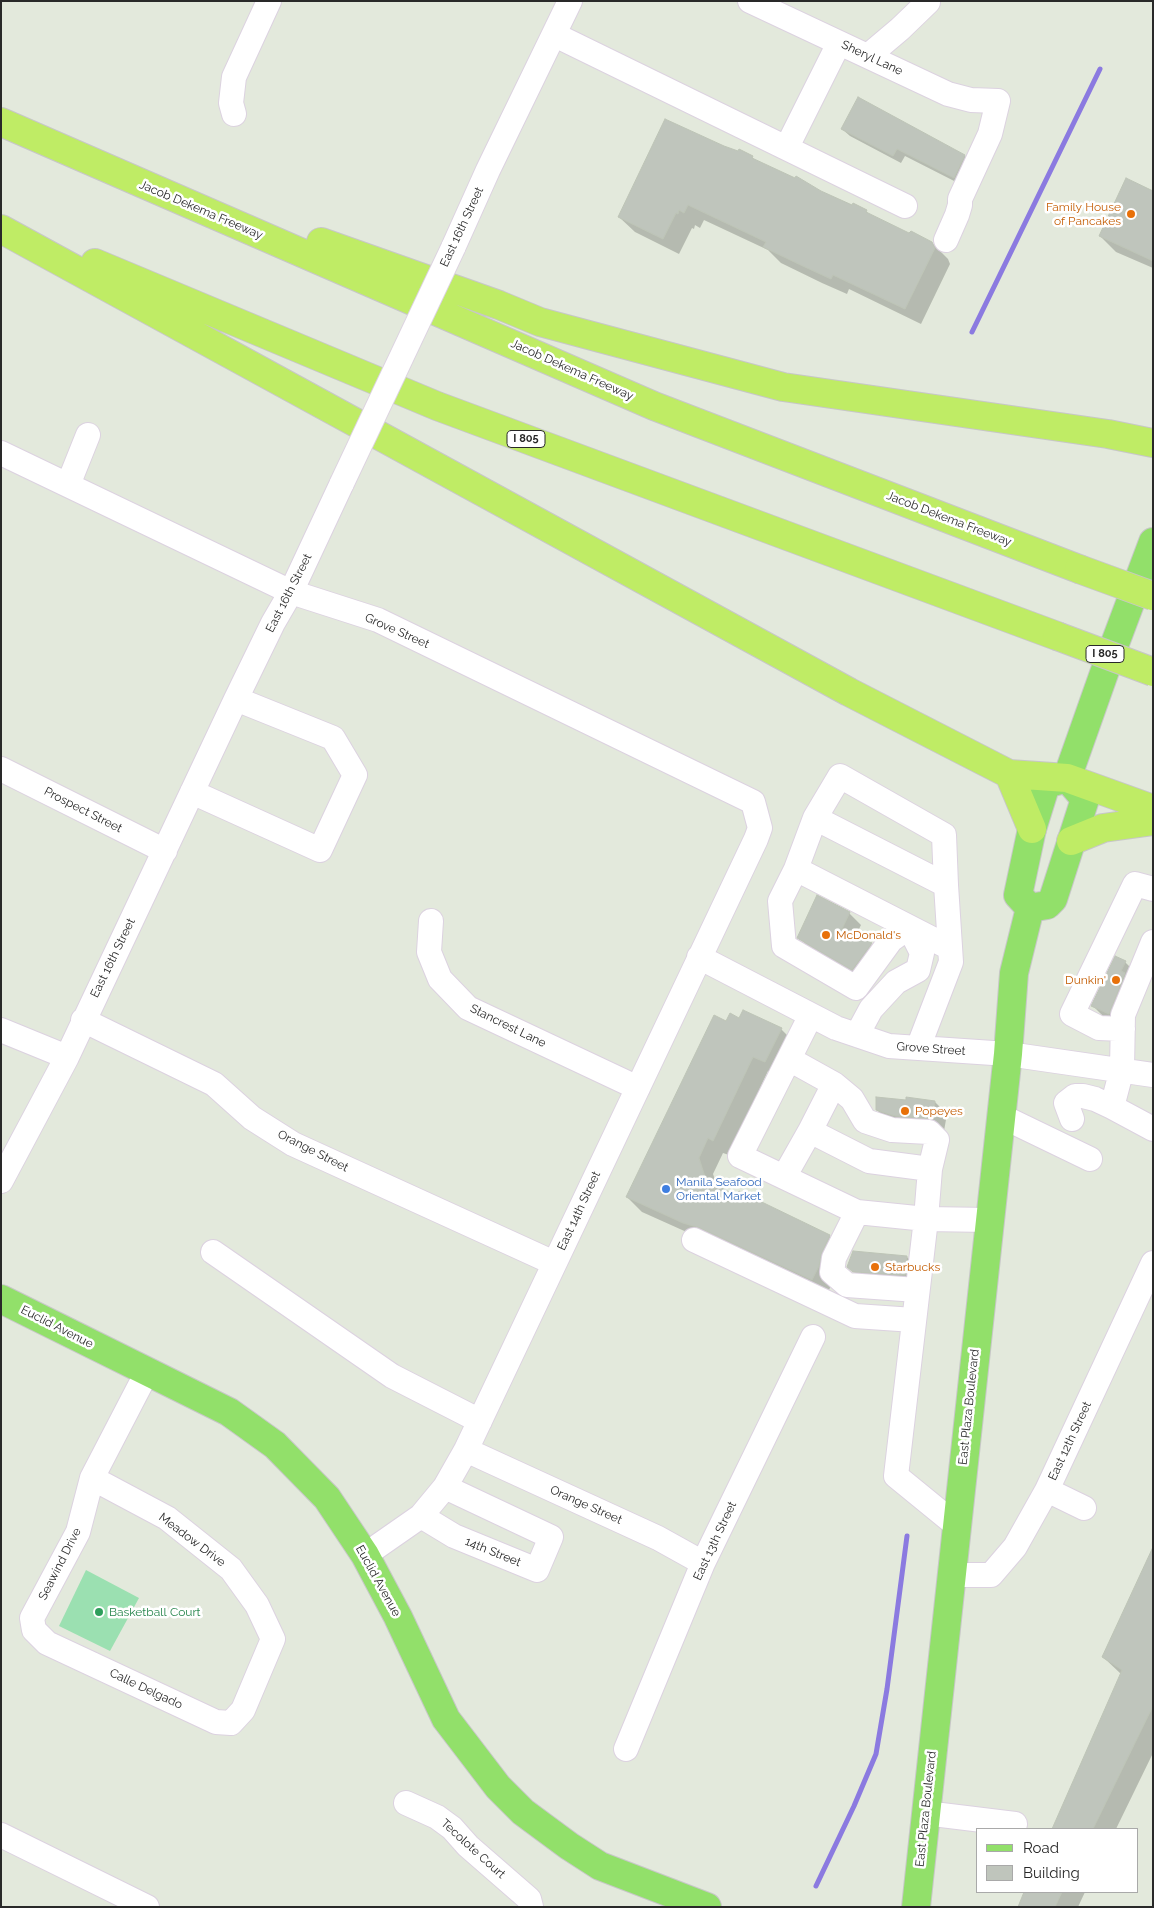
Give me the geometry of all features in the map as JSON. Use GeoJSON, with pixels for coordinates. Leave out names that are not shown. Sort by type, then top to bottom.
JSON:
{"type":"FeatureCollection","features":[{"type":"Feature","properties":{"kind":"highway","name":"Jacob Dekema Freeway"},"geometry":{"type":"LineString","coordinates":[[1,122],[654,406],[1153,596]]}},
{"type":"Feature","properties":{"kind":"highway"},"geometry":{"type":"LineString","coordinates":[[33,137],[177,185],[340,250],[550,324],[783,387],[1108,434],[1153,443]]}},
{"type":"Feature","properties":{"kind":"highway","name":"I 805"},"geometry":{"type":"LineString","coordinates":[[1,224],[437,406],[1153,672]]}},
{"type":"Feature","properties":{"kind":"highway"},"geometry":{"type":"LineString","coordinates":[[1,229],[831,683],[1009,774],[1068,778],[1153,809]]}},
{"type":"Feature","properties":{"kind":"highway"},"geometry":{"type":"LineString","coordinates":[[1009,774],[1032,829]]}},
{"type":"Feature","properties":{"kind":"highway"},"geometry":{"type":"LineString","coordinates":[[1070,841],[1104,828],[1153,820]]}},
{"type":"Feature","properties":{"kind":"main road"},"geometry":{"type":"LineString","coordinates":[[1068,778],[1108,662],[1153,542]]}},
{"type":"Feature","properties":{"kind":"main road"},"geometry":{"type":"LineString","coordinates":[[1068,778],[1085,799],[1053,899],[1047,905],[1030,908],[1018,895],[1032,829],[1046,784],[1068,778]]}},
{"type":"Feature","properties":{"kind":"main road","name":"East Plaza Boulevard"},"geometry":{"type":"LineString","coordinates":[[916,1907],[1008,1054],[1014,974],[1030,908]]}},
{"type":"Feature","properties":{"kind":"main road","name":"Euclid Avenue"},"geometry":{"type":"LineString","coordinates":[[1,1299],[229,1412],[275,1446],[327,1498],[365,1555],[398,1617],[446,1719],[498,1787],[523,1812],[600,1866],[706,1907]]}},
{"type":"Feature","properties":{"kind":"street"},"geometry":{"type":"LineString","coordinates":[[234,114],[231,103],[234,77],[269,1]]}},
{"type":"Feature","properties":{"kind":"street","name":"East 16th Street"},"geometry":{"type":"LineString","coordinates":[[1,1182],[67,1057],[236,699],[273,623],[291,592],[488,170],[570,1]]}},
{"type":"Feature","properties":{"kind":"street","name":"Sheryl Lane"},"geometry":{"type":"LineString","coordinates":[[750,1],[779,8],[839,43],[948,94],[971,100],[998,101],[990,134],[960,198],[957,216],[946,240]]}},
{"type":"Feature","properties":{"kind":"street"},"geometry":{"type":"LineString","coordinates":[[868,56],[900,29],[928,2],[926,1]]}},
{"type":"Feature","properties":{"kind":"street"},"geometry":{"type":"LineString","coordinates":[[555,34],[905,206]]}},
{"type":"Feature","properties":{"kind":"street"},"geometry":{"type":"LineString","coordinates":[[787,147],[839,43]]}},
{"type":"Feature","properties":{"kind":"street"},"geometry":{"type":"LineString","coordinates":[[68,485],[88,435]]}},
{"type":"Feature","properties":{"kind":"street","name":"Grove Street"},"geometry":{"type":"LineString","coordinates":[[1,453],[291,592],[378,620],[752,802],[760,828],[756,839]]}},
{"type":"Feature","properties":{"kind":"street"},"geometry":{"type":"LineString","coordinates":[[192,792],[320,850],[355,775],[334,738],[236,699]]}},
{"type":"Feature","properties":{"kind":"street","name":"Prospect Street"},"geometry":{"type":"LineString","coordinates":[[1,769],[165,851]]}},
{"type":"Feature","properties":{"kind":"street"},"geometry":{"type":"LineString","coordinates":[[909,927],[891,940],[856,988],[784,946],[780,901],[796,869],[816,818],[840,776],[944,834],[950,962],[918,1048]]}},
{"type":"Feature","properties":{"kind":"street"},"geometry":{"type":"LineString","coordinates":[[816,818],[946,885]]}},
{"type":"Feature","properties":{"kind":"street","name":"East 14th Street"},"geometry":{"type":"LineString","coordinates":[[365,1555],[421,1516],[445,1487],[466,1450],[756,839]]}},
{"type":"Feature","properties":{"kind":"street"},"geometry":{"type":"LineString","coordinates":[[796,869],[950,948]]}},
{"type":"Feature","properties":{"kind":"street"},"geometry":{"type":"LineString","coordinates":[[1123,1029],[1099,1028],[1072,1014],[1135,884],[1153,889]]}},
{"type":"Feature","properties":{"kind":"street","name":"Stancrest Lane"},"geometry":{"type":"LineString","coordinates":[[431,922],[428,952],[440,979],[468,1008],[638,1088]]}},
{"type":"Feature","properties":{"kind":"street"},"geometry":{"type":"LineString","coordinates":[[857,1035],[872,1008],[896,982],[918,970],[922,953],[909,927]]}},
{"type":"Feature","properties":{"kind":"street"},"geometry":{"type":"LineString","coordinates":[[1112,1107],[1122,1069],[1124,1015],[1153,942]]}},
{"type":"Feature","properties":{"kind":"street","name":"Grove Street"},"geometry":{"type":"LineString","coordinates":[[699,956],[836,1028],[889,1046],[1008,1054],[1153,1075]]}},
{"type":"Feature","properties":{"kind":"street"},"geometry":{"type":"LineString","coordinates":[[811,1015],[740,1156],[857,1212],[926,1219],[989,1220]]}},
{"type":"Feature","properties":{"kind":"street","name":"Orange Street"},"geometry":{"type":"LineString","coordinates":[[83,1020],[214,1084],[252,1118],[293,1144],[554,1263]]}},
{"type":"Feature","properties":{"kind":"street"},"geometry":{"type":"LineString","coordinates":[[1,1030],[67,1057]]}},
{"type":"Feature","properties":{"kind":"street"},"geometry":{"type":"LineString","coordinates":[[789,1059],[834,1084],[852,1099],[865,1121],[892,1130],[929,1132],[937,1140],[930,1169],[926,1219],[896,1476],[956,1525]]}},
{"type":"Feature","properties":{"kind":"street"},"geometry":{"type":"LineString","coordinates":[[784,1177],[834,1084]]}},
{"type":"Feature","properties":{"kind":"street"},"geometry":{"type":"LineString","coordinates":[[1072,1119],[1066,1104],[1075,1096],[1083,1096],[1112,1107],[1153,1129]]}},
{"type":"Feature","properties":{"kind":"street"},"geometry":{"type":"LineString","coordinates":[[1001,1116],[1090,1159]]}},
{"type":"Feature","properties":{"kind":"street"},"geometry":{"type":"LineString","coordinates":[[810,1131],[868,1161],[930,1169]]}},
{"type":"Feature","properties":{"kind":"street"},"geometry":{"type":"LineString","coordinates":[[857,1212],[834,1258],[832,1272],[846,1285],[917,1290]]}},
{"type":"Feature","properties":{"kind":"street"},"geometry":{"type":"LineString","coordinates":[[694,1240],[855,1316],[914,1320]]}},
{"type":"Feature","properties":{"kind":"street"},"geometry":{"type":"LineString","coordinates":[[213,1252],[392,1376],[480,1421]]}},
{"type":"Feature","properties":{"kind":"street","name":"East 12th Street"},"geometry":{"type":"LineString","coordinates":[[951,1575],[991,1574],[1015,1547],[1046,1490],[1153,1263]]}},
{"type":"Feature","properties":{"kind":"street","name":"East 13th Street"},"geometry":{"type":"LineString","coordinates":[[626,1749],[703,1563],[813,1336]]}},
{"type":"Feature","properties":{"kind":"street","name":"Seawind Drive"},"geometry":{"type":"LineString","coordinates":[[47,1643],[34,1630],[32,1618],[78,1532],[92,1478],[147,1372]]}},
{"type":"Feature","properties":{"kind":"street","name":"Orange Street"},"geometry":{"type":"LineString","coordinates":[[466,1450],[658,1538],[703,1563]]}},
{"type":"Feature","properties":{"kind":"street","name":"Meadow Drive"},"geometry":{"type":"LineString","coordinates":[[92,1478],[167,1518],[231,1569],[257,1605],[273,1639],[243,1710]]}},
{"type":"Feature","properties":{"kind":"street","name":"14th Street"},"geometry":{"type":"LineString","coordinates":[[421,1516],[454,1536],[537,1570],[551,1536],[445,1487]]}},
{"type":"Feature","properties":{"kind":"street"},"geometry":{"type":"LineString","coordinates":[[1046,1490],[1084,1508]]}},
{"type":"Feature","properties":{"kind":"street","name":"Calle Delgado"},"geometry":{"type":"LineString","coordinates":[[47,1643],[216,1722],[231,1722],[243,1710]]}},
{"type":"Feature","properties":{"kind":"street","name":"Tecolote Court"},"geometry":{"type":"LineString","coordinates":[[406,1803],[437,1817],[452,1828],[468,1846],[529,1898],[532,1907]]}},
{"type":"Feature","properties":{"kind":"street"},"geometry":{"type":"LineString","coordinates":[[925,1813],[1015,1824]]}},
{"type":"Feature","properties":{"kind":"street"},"geometry":{"type":"LineString","coordinates":[[1,1835],[147,1907]]}},
{"type":"Feature","properties":{"kind":"green space","name":"Basketball Court"},"geometry":{"type":"Polygon","coordinates":[[[86,1570],[139,1598],[110,1651],[59,1626],[86,1570]]]}},
{"type":"Feature","properties":{"kind":"building"},"geometry":{"type":"Polygon","coordinates":[[[858,97],[965,155],[954,178],[897,149],[893,156],[841,129],[858,97]]]}},
{"type":"Feature","properties":{"kind":"building"},"geometry":{"type":"Polygon","coordinates":[[[665,119],[724,146],[738,151],[739,149],[753,156],[752,158],[795,178],[796,176],[821,191],[852,205],[853,203],[867,210],[866,212],[932,242],[935,248],[905,309],[833,275],[831,279],[763,247],[766,242],[688,205],[684,213],[679,210],[678,214],[676,213],[663,239],[618,217],[665,119]]]}},
{"type":"Feature","properties":{"kind":"building","name":"Family House of Pancakes"},"geometry":{"type":"Polygon","coordinates":[[[1126,178],[1153,191],[1153,261],[1099,236],[1126,178]]]}},
{"type":"Feature","properties":{"kind":"building","name":"McDonald's"},"geometry":{"type":"Polygon","coordinates":[[[817,895],[850,912],[842,929],[872,943],[852,970],[797,938],[817,895]]]}},
{"type":"Feature","properties":{"kind":"building"},"geometry":{"type":"Polygon","coordinates":[[[1115,956],[1126,961],[1121,971],[1125,973],[1109,1014],[1091,1006],[1115,956]]]}},
{"type":"Feature","properties":{"kind":"building"},"geometry":{"type":"Polygon","coordinates":[[[743,1010],[782,1028],[765,1062],[753,1057],[713,1141],[708,1138],[699,1158],[706,1180],[737,1196],[739,1191],[830,1235],[812,1280],[700,1228],[683,1223],[626,1197],[714,1015],[726,1021],[730,1013],[739,1018],[743,1010]]]}},
{"type":"Feature","properties":{"kind":"building","name":"Popeyes"},"geometry":{"type":"Polygon","coordinates":[[[876,1097],[906,1100],[906,1097],[935,1101],[933,1119],[895,1116],[876,1110],[876,1097]]]}},
{"type":"Feature","properties":{"kind":"building","name":"Starbucks"},"geometry":{"type":"Polygon","coordinates":[[[853,1251],[907,1256],[905,1275],[853,1272],[847,1267],[853,1251]]]}},
{"type":"Feature","properties":{"kind":"building"},"geometry":{"type":"Polygon","coordinates":[[[1153,1547],[1153,1706],[1093,1828],[1052,1828],[1122,1670],[1102,1657],[1153,1547]]]}},
{"type":"Feature","properties":{"kind":"building"},"geometry":{"type":"Polygon","coordinates":[[[1024,1893],[1062,1893],[1055,1907],[1018,1907],[1024,1893]]]}},
{"type":"Feature","properties":{"kind":"waterway"},"geometry":{"type":"LineString","coordinates":[[972,332],[1100,69]]}},
{"type":"Feature","properties":{"kind":"waterway"},"geometry":{"type":"LineString","coordinates":[[816,1886],[876,1754],[887,1689],[907,1536]]}},
{"type":"Feature","properties":{"kind":"place","name":"Family House of Pancakes"},"geometry":{"type":"Point","coordinates":[1131,214]}},
{"type":"Feature","properties":{"kind":"place","name":"McDonald's"},"geometry":{"type":"Point","coordinates":[826,935]}},
{"type":"Feature","properties":{"kind":"place","name":"Dunkin'"},"geometry":{"type":"Point","coordinates":[1116,980]}},
{"type":"Feature","properties":{"kind":"place","name":"Popeyes"},"geometry":{"type":"Point","coordinates":[905,1111]}},
{"type":"Feature","properties":{"kind":"place","name":"Manila Seafood Oriental Market"},"geometry":{"type":"Point","coordinates":[666,1189]}},
{"type":"Feature","properties":{"kind":"place","name":"Starbucks"},"geometry":{"type":"Point","coordinates":[875,1267]}},
{"type":"Feature","properties":{"kind":"place","name":"Basketball Court"},"geometry":{"type":"Point","coordinates":[99,1612]}}]}
